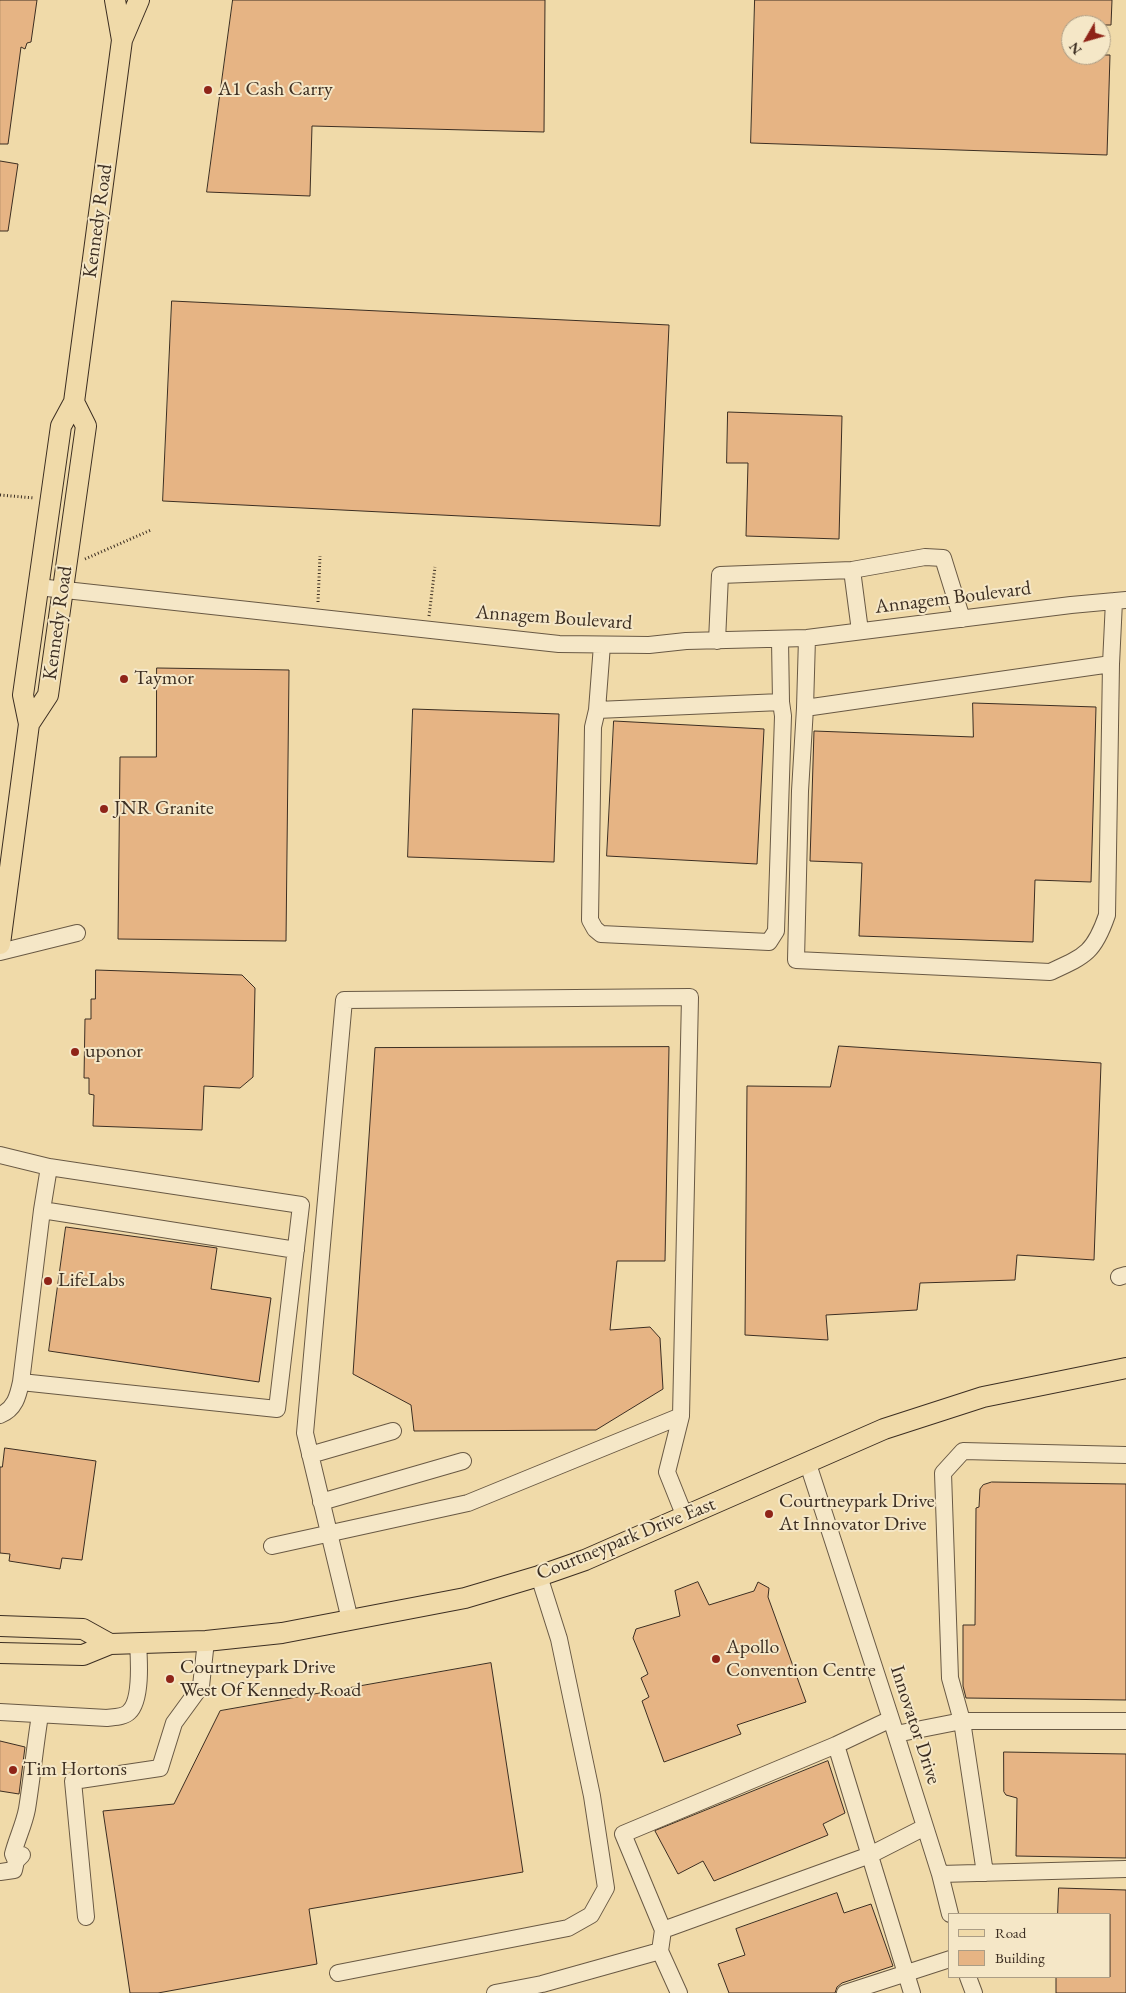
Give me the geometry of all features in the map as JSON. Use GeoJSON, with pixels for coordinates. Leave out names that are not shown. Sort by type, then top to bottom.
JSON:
{"type":"FeatureCollection","features":[{"type":"Feature","properties":{"kind":"main road","name":"Kennedy Road"},"geometry":{"type":"LineString","coordinates":[[115,0],[122,40]]}},
{"type":"Feature","properties":{"kind":"main road","name":"Kennedy Road"},"geometry":{"type":"LineString","coordinates":[[0,944],[29,724],[23,694],[61,426],[74,402],[122,40],[139,0]]}},
{"type":"Feature","properties":{"kind":"main road","name":"Kennedy Road"},"geometry":{"type":"LineString","coordinates":[[29,724],[48,695],[86,426],[74,402]]}},
{"type":"Feature","properties":{"kind":"main road","name":"Courtneypark Drive East"},"geometry":{"type":"LineString","coordinates":[[0,1653],[83,1655],[110,1644],[206,1641],[282,1633],[465,1598],[585,1560],[808,1464],[884,1429],[983,1397],[1126,1368]]}},
{"type":"Feature","properties":{"kind":"main road"},"geometry":{"type":"LineString","coordinates":[[0,1626],[83,1629],[110,1644]]}},
{"type":"Feature","properties":{"kind":"street"},"geometry":{"type":"LineString","coordinates":[[717,641],[720,575],[852,570],[925,557],[943,558],[962,619]]}},
{"type":"Feature","properties":{"kind":"street"},"geometry":{"type":"LineString","coordinates":[[852,570],[860,631]]}},
{"type":"Feature","properties":{"kind":"street","name":"Annagem Boulevard"},"geometry":{"type":"LineString","coordinates":[[38,587],[559,644],[602,645],[649,645],[686,641],[807,638],[1120,601]]}},
{"type":"Feature","properties":{"kind":"street"},"geometry":{"type":"LineString","coordinates":[[807,638],[800,791],[796,960],[1050,972],[1082,958],[1100,937],[1107,915],[1111,664],[1120,601]]}},
{"type":"Feature","properties":{"kind":"street"},"geometry":{"type":"LineString","coordinates":[[602,645],[594,728],[590,910],[590,920],[594,929],[601,934],[769,942],[776,931],[783,716],[780,640]]}},
{"type":"Feature","properties":{"kind":"street"},"geometry":{"type":"LineString","coordinates":[[805,708],[1111,664]]}},
{"type":"Feature","properties":{"kind":"street"},"geometry":{"type":"LineString","coordinates":[[597,710],[781,702]]}},
{"type":"Feature","properties":{"kind":"street"},"geometry":{"type":"LineString","coordinates":[[0,952],[77,934]]}},
{"type":"Feature","properties":{"kind":"street"},"geometry":{"type":"LineString","coordinates":[[350,1620],[305,1433],[344,1000],[690,997],[681,1416],[667,1472],[685,1517]]}},
{"type":"Feature","properties":{"kind":"street"},"geometry":{"type":"LineString","coordinates":[[0,1155],[49,1167],[301,1205],[277,1409],[21,1382]]}},
{"type":"Feature","properties":{"kind":"street"},"geometry":{"type":"LineString","coordinates":[[0,1415],[9,1411],[17,1401],[21,1382],[49,1167]]}},
{"type":"Feature","properties":{"kind":"street"},"geometry":{"type":"LineString","coordinates":[[42,1210],[296,1250]]}},
{"type":"Feature","properties":{"kind":"street"},"geometry":{"type":"LineString","coordinates":[[272,1546],[468,1503],[681,1416]]}},
{"type":"Feature","properties":{"kind":"street"},"geometry":{"type":"LineString","coordinates":[[310,1455],[393,1431]]}},
{"type":"Feature","properties":{"kind":"street"},"geometry":{"type":"LineString","coordinates":[[985,1873],[962,1721],[950,1678],[943,1473],[963,1451],[1126,1454]]}},
{"type":"Feature","properties":{"kind":"street"},"geometry":{"type":"LineString","coordinates":[[321,1502],[463,1461]]}},
{"type":"Feature","properties":{"kind":"street","name":"Innovator Drive"},"geometry":{"type":"LineString","coordinates":[[808,1464],[894,1727],[940,1874],[950,1913]]}},
{"type":"Feature","properties":{"kind":"street"},"geometry":{"type":"LineString","coordinates":[[338,1973],[568,1928],[591,1915],[606,1888],[592,1796],[561,1649],[539,1576]]}},
{"type":"Feature","properties":{"kind":"street"},"geometry":{"type":"LineString","coordinates":[[86,1917],[73,1781],[160,1768],[174,1723],[201,1686],[206,1641]]}},
{"type":"Feature","properties":{"kind":"street"},"geometry":{"type":"LineString","coordinates":[[0,1712],[107,1718],[124,1715],[130,1711],[134,1704],[139,1681],[138,1643]]}},
{"type":"Feature","properties":{"kind":"street"},"geometry":{"type":"LineString","coordinates":[[0,1872],[14,1870],[16,1861],[22,1856],[24,1840],[21,1833],[27,1810],[40,1715]]}},
{"type":"Feature","properties":{"kind":"street"},"geometry":{"type":"LineString","coordinates":[[679,1993],[660,1951],[663,1930],[623,1834],[836,1745],[894,1727],[962,1721],[1126,1721]]}},
{"type":"Feature","properties":{"kind":"street"},"geometry":{"type":"LineString","coordinates":[[836,1745],[912,1993]]}},
{"type":"Feature","properties":{"kind":"street"},"geometry":{"type":"LineString","coordinates":[[663,1930],[870,1855],[925,1827]]}},
{"type":"Feature","properties":{"kind":"street"},"geometry":{"type":"LineString","coordinates":[[940,1874],[1126,1869]]}},
{"type":"Feature","properties":{"kind":"street"},"geometry":{"type":"LineString","coordinates":[[495,1993],[544,1988],[660,1951]]}},
{"type":"Feature","properties":{"kind":"street"},"geometry":{"type":"LineString","coordinates":[[845,1993],[948,1960]]}},
{"type":"Feature","properties":{"kind":"street"},"geometry":{"type":"LineString","coordinates":[[968,1978],[974,1993]]}},
{"type":"Feature","properties":{"kind":"path"},"geometry":{"type":"LineString","coordinates":[[0,494],[51,499]]}},
{"type":"Feature","properties":{"kind":"path"},"geometry":{"type":"LineString","coordinates":[[67,560],[86,559],[151,530]]}},
{"type":"Feature","properties":{"kind":"path"},"geometry":{"type":"LineString","coordinates":[[317,618],[320,556]]}},
{"type":"Feature","properties":{"kind":"path"},"geometry":{"type":"LineString","coordinates":[[428,630],[435,567]]}},
{"type":"Feature","properties":{"kind":"building"},"geometry":{"type":"Polygon","coordinates":[[[0,0],[37,0],[31,42],[27,43],[25,49],[21,47],[8,144],[0,144],[0,0]]]}},
{"type":"Feature","properties":{"kind":"building"},"geometry":{"type":"Polygon","coordinates":[[[233,0],[545,0],[544,132],[312,126],[310,196],[207,192],[233,0]]]}},
{"type":"Feature","properties":{"kind":"building"},"geometry":{"type":"Polygon","coordinates":[[[755,0],[1112,0],[1111,25],[1111,15],[1061,15],[1061,65],[1110,65],[1107,155],[751,143],[755,0]]]}},
{"type":"Feature","properties":{"kind":"building"},"geometry":{"type":"Polygon","coordinates":[[[0,161],[18,164],[8,231],[0,231],[0,161]]]}},
{"type":"Feature","properties":{"kind":"building"},"geometry":{"type":"Polygon","coordinates":[[[172,301],[669,325],[660,526],[163,501],[172,301]]]}},
{"type":"Feature","properties":{"kind":"building"},"geometry":{"type":"Polygon","coordinates":[[[728,412],[842,416],[839,539],[746,536],[748,463],[727,463],[728,412]]]}},
{"type":"Feature","properties":{"kind":"building"},"geometry":{"type":"Polygon","coordinates":[[[157,668],[289,670],[286,941],[118,939],[120,757],[156,757],[157,668]]]}},
{"type":"Feature","properties":{"kind":"building"},"geometry":{"type":"Polygon","coordinates":[[[973,703],[1096,707],[1091,882],[1035,880],[1033,942],[859,936],[862,863],[810,861],[814,731],[973,737],[973,703]]]}},
{"type":"Feature","properties":{"kind":"building"},"geometry":{"type":"Polygon","coordinates":[[[413,709],[559,714],[554,862],[408,857],[413,709]]]}},
{"type":"Feature","properties":{"kind":"building"},"geometry":{"type":"Polygon","coordinates":[[[614,721],[764,729],[757,864],[607,856],[614,721]]]}},
{"type":"Feature","properties":{"kind":"building"},"geometry":{"type":"Polygon","coordinates":[[[96,970],[242,975],[255,988],[253,1077],[240,1088],[204,1086],[202,1130],[93,1126],[94,1095],[89,1094],[89,1078],[84,1078],[85,1019],[91,1019],[91,999],[95,999],[96,970]]]}},
{"type":"Feature","properties":{"kind":"building"},"geometry":{"type":"Polygon","coordinates":[[[839,1046],[1101,1063],[1094,1260],[1017,1255],[1015,1280],[920,1283],[917,1310],[826,1315],[828,1340],[745,1335],[747,1086],[830,1087],[839,1046]]]}},
{"type":"Feature","properties":{"kind":"building"},"geometry":{"type":"Polygon","coordinates":[[[669,1047],[665,1261],[617,1261],[610,1330],[650,1327],[660,1338],[663,1389],[596,1430],[414,1431],[411,1405],[353,1374],[375,1048],[669,1047]]]}},
{"type":"Feature","properties":{"kind":"building"},"geometry":{"type":"Polygon","coordinates":[[[66,1227],[217,1248],[211,1289],[271,1298],[259,1382],[49,1351],[66,1227]]]}},
{"type":"Feature","properties":{"kind":"building"},"geometry":{"type":"Polygon","coordinates":[[[5,1448],[96,1461],[82,1560],[62,1558],[60,1569],[9,1561],[10,1554],[0,1553],[0,1467],[2,1467],[5,1448]]]}},
{"type":"Feature","properties":{"kind":"building"},"geometry":{"type":"Polygon","coordinates":[[[992,1482],[1126,1484],[1126,1700],[966,1698],[963,1686],[963,1625],[975,1625],[976,1508],[979,1507],[980,1489],[983,1485],[992,1482]]]}},
{"type":"Feature","properties":{"kind":"building","name":"Apollo Convention Centre"},"geometry":{"type":"Polygon","coordinates":[[[698,1582],[709,1605],[754,1591],[758,1582],[769,1588],[768,1597],[806,1702],[737,1725],[741,1734],[664,1762],[642,1701],[649,1697],[641,1678],[648,1674],[633,1638],[636,1629],[680,1616],[675,1591],[698,1582]]]}},
{"type":"Feature","properties":{"kind":"building"},"geometry":{"type":"Polygon","coordinates":[[[491,1663],[523,1872],[309,1909],[317,1964],[158,1993],[130,1993],[103,1811],[174,1804],[220,1711],[491,1663]]]}},
{"type":"Feature","properties":{"kind":"building","name":"Tim Hortons"},"geometry":{"type":"Polygon","coordinates":[[[0,1741],[25,1747],[19,1794],[0,1791],[0,1741]]]}},
{"type":"Feature","properties":{"kind":"building"},"geometry":{"type":"Polygon","coordinates":[[[1004,1752],[1126,1754],[1126,1858],[1016,1856],[1017,1798],[1006,1795],[1004,1792],[1004,1752]]]}},
{"type":"Feature","properties":{"kind":"building"},"geometry":{"type":"Polygon","coordinates":[[[828,1761],[845,1813],[823,1824],[828,1835],[714,1881],[703,1861],[678,1874],[655,1831],[828,1761]]]}},
{"type":"Feature","properties":{"kind":"building"},"geometry":{"type":"Polygon","coordinates":[[[1059,1888],[1126,1890],[1126,1993],[1056,1993],[1056,1978],[1111,1978],[1111,1913],[1058,1913],[1059,1888]]]}},
{"type":"Feature","properties":{"kind":"building"},"geometry":{"type":"Polygon","coordinates":[[[837,1893],[844,1913],[871,1904],[893,1966],[842,1983],[837,1987],[835,1993],[729,1993],[718,1964],[745,1955],[736,1929],[837,1893]]]}},
{"type":"Feature","properties":{"kind":"place","name":"A1 Cash Carry"},"geometry":{"type":"Point","coordinates":[208,90]}},
{"type":"Feature","properties":{"kind":"place","name":"Taymor"},"geometry":{"type":"Point","coordinates":[124,679]}},
{"type":"Feature","properties":{"kind":"place","name":"JNR Granite"},"geometry":{"type":"Point","coordinates":[104,809]}},
{"type":"Feature","properties":{"kind":"place","name":"uponor"},"geometry":{"type":"Point","coordinates":[75,1052]}},
{"type":"Feature","properties":{"kind":"place","name":"LifeLabs"},"geometry":{"type":"Point","coordinates":[48,1281]}},
{"type":"Feature","properties":{"kind":"place","name":"Courtneypark Drive At Innovator Drive"},"geometry":{"type":"Point","coordinates":[769,1514]}},
{"type":"Feature","properties":{"kind":"place","name":"Apollo Convention Centre"},"geometry":{"type":"Point","coordinates":[716,1659]}},
{"type":"Feature","properties":{"kind":"place","name":"Courtneypark Drive West Of Kennedy Road"},"geometry":{"type":"Point","coordinates":[170,1679]}},
{"type":"Feature","properties":{"kind":"place","name":"Tim Hortons"},"geometry":{"type":"Point","coordinates":[13,1770]}}]}
